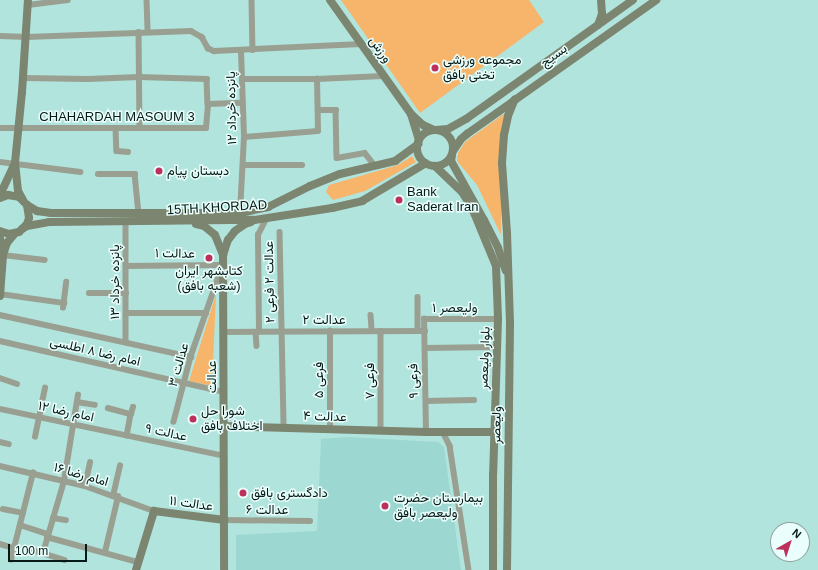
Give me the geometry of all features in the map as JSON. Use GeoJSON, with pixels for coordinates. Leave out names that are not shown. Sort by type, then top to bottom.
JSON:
{"type":"FeatureCollection","features":[{"type":"Feature","properties":{"kind":"main road","name":"ورزش"},"geometry":{"type":"LineString","coordinates":[[330,0],[411,114],[423,125],[435,130]]}},
{"type":"Feature","properties":{"kind":"main road"},"geometry":{"type":"LineString","coordinates":[[598,25],[602,14],[601,0]]}},
{"type":"Feature","properties":{"kind":"main road"},"geometry":{"type":"LineString","coordinates":[[622,0],[632,0]]}},
{"type":"Feature","properties":{"kind":"main road","name":"بسیج"},"geometry":{"type":"LineString","coordinates":[[435,130],[448,130],[456,125],[632,0]]}},
{"type":"Feature","properties":{"kind":"main road","name":"بسیج"},"geometry":{"type":"LineString","coordinates":[[452,153],[460,139],[656,0]]}},
{"type":"Feature","properties":{"kind":"main road"},"geometry":{"type":"LineString","coordinates":[[22,229],[29,218],[25,203],[18,191],[15,163],[24,78],[28,3]]}},
{"type":"Feature","properties":{"kind":"main road"},"geometry":{"type":"LineString","coordinates":[[568,46],[567,51],[575,56]]}},
{"type":"Feature","properties":{"kind":"main road"},"geometry":{"type":"LineString","coordinates":[[543,64],[550,69],[550,74]]}},
{"type":"Feature","properties":{"kind":"main road","name":"ولیعصر"},"geometry":{"type":"LineString","coordinates":[[507,570],[509,280],[502,163],[504,135],[508,116],[515,99]]}},
{"type":"Feature","properties":{"kind":"main road","name":"ورزش"},"geometry":{"type":"LineString","coordinates":[[411,114],[418,142]]}},
{"type":"Feature","properties":{"kind":"main road"},"geometry":{"type":"LineString","coordinates":[[435,130],[444,132],[450,137],[453,144],[452,153],[445,163],[435,166],[426,163],[419,155],[418,142],[425,133],[435,130]]}},
{"type":"Feature","properties":{"kind":"main road","name":"15TH KHORDAD"},"geometry":{"type":"LineString","coordinates":[[0,196],[14,195],[42,213],[240,213],[268,207],[324,180],[357,169],[395,161],[418,142]]}},
{"type":"Feature","properties":{"kind":"main road","name":"ولیعصر"},"geometry":{"type":"LineString","coordinates":[[452,153],[451,161],[498,248],[509,280]]}},
{"type":"Feature","properties":{"kind":"main road"},"geometry":{"type":"LineString","coordinates":[[0,196],[15,163]]}},
{"type":"Feature","properties":{"kind":"main road","name":"15TH KHORDAD"},"geometry":{"type":"LineString","coordinates":[[15,234],[27,226],[49,222],[231,222],[265,219],[332,208],[362,201],[426,163]]}},
{"type":"Feature","properties":{"kind":"main road","name":"بلوار ولیعصر"},"geometry":{"type":"LineString","coordinates":[[435,166],[462,192],[483,233],[496,266],[498,319],[493,474],[493,570]]}},
{"type":"Feature","properties":{"kind":"main road","name":"عدالت"},"geometry":{"type":"LineString","coordinates":[[224,570],[223,255],[228,240],[235,231],[245,224],[265,219]]}},
{"type":"Feature","properties":{"kind":"main road","name":"عدالت"},"geometry":{"type":"LineString","coordinates":[[189,222],[204,226],[215,235],[223,255]]}},
{"type":"Feature","properties":{"kind":"main road"},"geometry":{"type":"LineString","coordinates":[[0,231],[15,234]]}},
{"type":"Feature","properties":{"kind":"main road"},"geometry":{"type":"LineString","coordinates":[[0,295],[4,255],[8,243],[15,234]]}},
{"type":"Feature","properties":{"kind":"main road"},"geometry":{"type":"LineString","coordinates":[[0,238],[4,255]]}},
{"type":"Feature","properties":{"kind":"main road","name":"عدالت ۴"},"geometry":{"type":"LineString","coordinates":[[224,426],[426,432],[495,432]]}},
{"type":"Feature","properties":{"kind":"main road"},"geometry":{"type":"LineString","coordinates":[[137,566],[154,511]]}},
{"type":"Feature","properties":{"kind":"main road","name":"عدالت ۱۱"},"geometry":{"type":"LineString","coordinates":[[154,511],[224,520]]}},
{"type":"Feature","properties":{"kind":"street"},"geometry":{"type":"LineString","coordinates":[[28,3],[68,0]]}},
{"type":"Feature","properties":{"kind":"street"},"geometry":{"type":"LineString","coordinates":[[147,0],[148,32]]}},
{"type":"Feature","properties":{"kind":"street"},"geometry":{"type":"LineString","coordinates":[[252,0],[253,50]]}},
{"type":"Feature","properties":{"kind":"street"},"geometry":{"type":"LineString","coordinates":[[0,36],[26,37],[191,30],[202,37],[208,48],[214,51],[241,51],[361,44]]}},
{"type":"Feature","properties":{"kind":"street"},"geometry":{"type":"LineString","coordinates":[[139,32],[140,128]]}},
{"type":"Feature","properties":{"kind":"street","name":"پانزده خرداد ۱۲"},"geometry":{"type":"LineString","coordinates":[[240,213],[244,137],[241,51]]}},
{"type":"Feature","properties":{"kind":"street"},"geometry":{"type":"LineString","coordinates":[[242,79],[317,79],[383,76]]}},
{"type":"Feature","properties":{"kind":"street"},"geometry":{"type":"LineString","coordinates":[[24,78],[88,79],[139,77],[207,79],[208,104]]}},
{"type":"Feature","properties":{"kind":"street"},"geometry":{"type":"LineString","coordinates":[[244,137],[318,131],[317,79]]}},
{"type":"Feature","properties":{"kind":"street","name":"CHAHARDAH MASOUM 3"},"geometry":{"type":"LineString","coordinates":[[0,128],[206,128],[208,104],[242,103]]}},
{"type":"Feature","properties":{"kind":"street"},"geometry":{"type":"LineString","coordinates":[[318,110],[336,110],[337,158],[365,153],[375,166]]}},
{"type":"Feature","properties":{"kind":"street"},"geometry":{"type":"LineString","coordinates":[[116,128],[117,152],[128,152]]}},
{"type":"Feature","properties":{"kind":"street"},"geometry":{"type":"LineString","coordinates":[[0,162],[80,172]]}},
{"type":"Feature","properties":{"kind":"street"},"geometry":{"type":"LineString","coordinates":[[243,165],[302,165]]}},
{"type":"Feature","properties":{"kind":"street"},"geometry":{"type":"LineString","coordinates":[[98,174],[135,174],[139,214]]}},
{"type":"Feature","properties":{"kind":"street"},"geometry":{"type":"LineString","coordinates":[[257,346],[258,235],[265,219]]}},
{"type":"Feature","properties":{"kind":"street","name":"پانزده خرداد ۱۳"},"geometry":{"type":"LineString","coordinates":[[126,223],[126,342]]}},
{"type":"Feature","properties":{"kind":"street","name":"عدالت ۲ فرعی ۲"},"geometry":{"type":"LineString","coordinates":[[280,232],[284,428]]}},
{"type":"Feature","properties":{"kind":"street"},"geometry":{"type":"LineString","coordinates":[[4,255],[45,260]]}},
{"type":"Feature","properties":{"kind":"street","name":"عدالت ۱"},"geometry":{"type":"LineString","coordinates":[[126,266],[223,265]]}},
{"type":"Feature","properties":{"kind":"street","name":"عدالت ۳"},"geometry":{"type":"LineString","coordinates":[[174,422],[191,357],[223,265]]}},
{"type":"Feature","properties":{"kind":"street"},"geometry":{"type":"LineString","coordinates":[[0,295],[63,305],[66,282]]}},
{"type":"Feature","properties":{"kind":"street"},"geometry":{"type":"LineString","coordinates":[[89,293],[126,293]]}},
{"type":"Feature","properties":{"kind":"street"},"geometry":{"type":"LineString","coordinates":[[418,297],[418,331]]}},
{"type":"Feature","properties":{"kind":"street"},"geometry":{"type":"LineString","coordinates":[[126,313],[206,313]]}},
{"type":"Feature","properties":{"kind":"street"},"geometry":{"type":"LineString","coordinates":[[0,315],[191,357]]}},
{"type":"Feature","properties":{"kind":"street"},"geometry":{"type":"LineString","coordinates":[[371,315],[372,331]]}},
{"type":"Feature","properties":{"kind":"street","name":"ولیعصر ۱"},"geometry":{"type":"LineString","coordinates":[[425,330],[424,319],[498,319]]}},
{"type":"Feature","properties":{"kind":"street","name":"عدالت ۲"},"geometry":{"type":"LineString","coordinates":[[224,332],[425,330]]}},
{"type":"Feature","properties":{"kind":"street","name":"فرعی ۹"},"geometry":{"type":"LineString","coordinates":[[425,330],[426,432]]}},
{"type":"Feature","properties":{"kind":"street","name":"فرعی ۵"},"geometry":{"type":"LineString","coordinates":[[330,331],[330,429]]}},
{"type":"Feature","properties":{"kind":"street","name":"فرعی ۷"},"geometry":{"type":"LineString","coordinates":[[381,331],[381,431]]}},
{"type":"Feature","properties":{"kind":"street","name":"امام رضا ۸ اطلسی"},"geometry":{"type":"LineString","coordinates":[[0,340],[224,392]]}},
{"type":"Feature","properties":{"kind":"street"},"geometry":{"type":"LineString","coordinates":[[425,348],[497,347]]}},
{"type":"Feature","properties":{"kind":"street"},"geometry":{"type":"LineString","coordinates":[[0,378],[17,384]]}},
{"type":"Feature","properties":{"kind":"street"},"geometry":{"type":"LineString","coordinates":[[35,436],[45,388]]}},
{"type":"Feature","properties":{"kind":"street"},"geometry":{"type":"LineString","coordinates":[[43,553],[64,481],[78,395]]}},
{"type":"Feature","properties":{"kind":"street"},"geometry":{"type":"LineString","coordinates":[[426,401],[474,400]]}},
{"type":"Feature","properties":{"kind":"street"},"geometry":{"type":"LineString","coordinates":[[77,402],[95,405]]}},
{"type":"Feature","properties":{"kind":"street"},"geometry":{"type":"LineString","coordinates":[[127,436],[133,407]]}},
{"type":"Feature","properties":{"kind":"street"},"geometry":{"type":"LineString","coordinates":[[108,408],[132,414]]}},
{"type":"Feature","properties":{"kind":"street","name":"امام رضا ۱۲"},"geometry":{"type":"LineString","coordinates":[[0,409],[127,436]]}},
{"type":"Feature","properties":{"kind":"street"},"geometry":{"type":"LineString","coordinates":[[443,432],[450,446],[469,570]]}},
{"type":"Feature","properties":{"kind":"street","name":"عدالت ۹"},"geometry":{"type":"LineString","coordinates":[[127,436],[224,456]]}},
{"type":"Feature","properties":{"kind":"street"},"geometry":{"type":"LineString","coordinates":[[0,442],[9,444]]}},
{"type":"Feature","properties":{"kind":"street"},"geometry":{"type":"LineString","coordinates":[[85,486],[90,462]]}},
{"type":"Feature","properties":{"kind":"street","name":"امام رضا ۱۶"},"geometry":{"type":"LineString","coordinates":[[0,466],[85,486],[154,511]]}},
{"type":"Feature","properties":{"kind":"street"},"geometry":{"type":"LineString","coordinates":[[105,552],[120,466]]}},
{"type":"Feature","properties":{"kind":"street"},"geometry":{"type":"LineString","coordinates":[[11,560],[33,473]]}},
{"type":"Feature","properties":{"kind":"street"},"geometry":{"type":"LineString","coordinates":[[3,509],[23,513]]}},
{"type":"Feature","properties":{"kind":"street"},"geometry":{"type":"LineString","coordinates":[[53,518],[66,520]]}},
{"type":"Feature","properties":{"kind":"street","name":"عدالت ۶"},"geometry":{"type":"LineString","coordinates":[[224,520],[310,521]]}},
{"type":"Feature","properties":{"kind":"street"},"geometry":{"type":"LineString","coordinates":[[20,525],[48,536],[105,552],[137,566]]}},
{"type":"Feature","properties":{"kind":"street"},"geometry":{"type":"LineString","coordinates":[[0,544],[14,548]]}},
{"type":"Feature","properties":{"kind":"street"},"geometry":{"type":"LineString","coordinates":[[32,550],[64,560]]}},
{"type":"Feature","properties":{"kind":"shaded area","name":"مجموعه ورزشی تختی بافق"},"geometry":{"type":"Polygon","coordinates":[[[341,0],[529,0],[544,22],[420,113],[341,0]]]}},
{"type":"Feature","properties":{"kind":"shaded area"},"geometry":{"type":"Polygon","coordinates":[[[505,113],[501,235],[477,185],[457,161],[458,153],[465,142],[505,113]]]}},
{"type":"Feature","properties":{"kind":"shaded area"},"geometry":{"type":"Polygon","coordinates":[[[412,156],[416,162],[365,191],[333,200],[326,192],[329,185],[398,165],[412,156]]]}},
{"type":"Feature","properties":{"kind":"shaded area"},"geometry":{"type":"Polygon","coordinates":[[[216,294],[212,386],[189,381],[216,294]]]}},
{"type":"Feature","properties":{"kind":"shaded area","name":"بیمارستان حضرت ولیعصر بافق"},"geometry":{"type":"Polygon","coordinates":[[[348,437],[438,442],[444,447],[461,570],[236,570],[236,535],[317,531],[321,439],[348,437]]]}},
{"type":"Feature","properties":{"kind":"place","name":"مجموعه ورزشی تختی بافق"},"geometry":{"type":"Point","coordinates":[435,68]}},
{"type":"Feature","properties":{"kind":"place","name":"دبستان پیام"},"geometry":{"type":"Point","coordinates":[159,171]}},
{"type":"Feature","properties":{"kind":"place","name":"Bank Saderat Iran"},"geometry":{"type":"Point","coordinates":[399,200]}},
{"type":"Feature","properties":{"kind":"place","name":"کتابشهر ایران (شعبه بافق)"},"geometry":{"type":"Point","coordinates":[209,258]}},
{"type":"Feature","properties":{"kind":"place","name":"شورا حل اختلاف بافق"},"geometry":{"type":"Point","coordinates":[193,419]}},
{"type":"Feature","properties":{"kind":"place","name":"دادگستری بافق"},"geometry":{"type":"Point","coordinates":[243,493]}},
{"type":"Feature","properties":{"kind":"place","name":"بیمارستان حضرت ولیعصر بافق"},"geometry":{"type":"Point","coordinates":[385,506]}}]}
